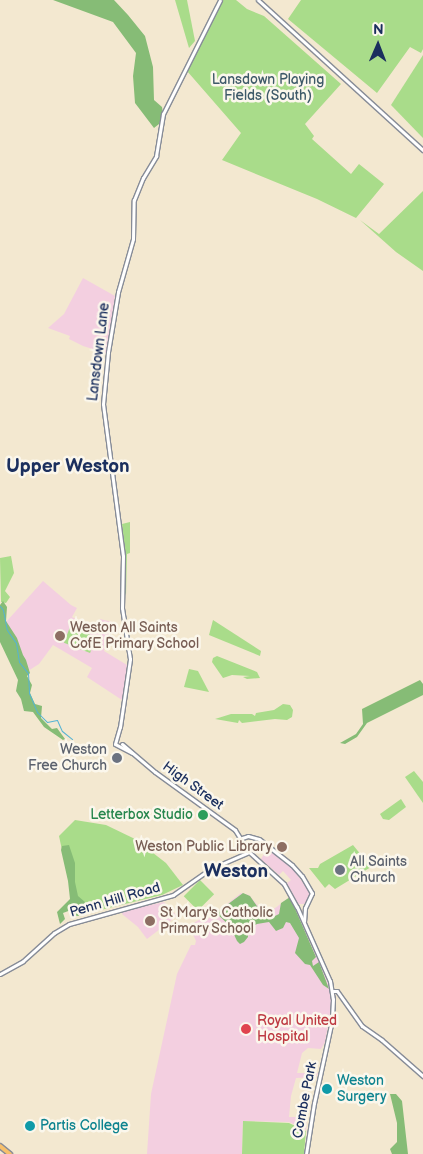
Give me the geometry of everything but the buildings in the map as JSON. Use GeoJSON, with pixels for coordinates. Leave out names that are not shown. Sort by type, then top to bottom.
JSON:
{"type":"FeatureCollection","features":[{"type":"Feature","properties":{"kind":"main road"},"geometry":{"type":"LineString","coordinates":[[0,1146],[10,1154]]}},
{"type":"Feature","properties":{"kind":"street","name":"Lansdown Lane"},"geometry":{"type":"LineString","coordinates":[[117,741],[130,659],[122,608],[123,556],[103,404],[110,339],[118,292],[133,239],[134,200],[143,178],[156,156],[163,114],[220,0]]}},
{"type":"Feature","properties":{"kind":"street"},"geometry":{"type":"LineString","coordinates":[[258,0],[423,150]]}},
{"type":"Feature","properties":{"kind":"street","name":"Lansdown Lane"},"geometry":{"type":"LineString","coordinates":[[120,727],[122,743]]}},
{"type":"Feature","properties":{"kind":"street"},"geometry":{"type":"LineString","coordinates":[[117,741],[122,743],[119,748],[116,745],[117,741]]}},
{"type":"Feature","properties":{"kind":"street","name":"High Street"},"geometry":{"type":"LineString","coordinates":[[122,743],[132,753],[233,828],[241,838],[248,836],[258,840],[292,865],[310,888],[312,895],[307,905]]}},
{"type":"Feature","properties":{"kind":"street","name":"High Street"},"geometry":{"type":"LineString","coordinates":[[119,748],[132,753]]}},
{"type":"Feature","properties":{"kind":"street"},"geometry":{"type":"LineString","coordinates":[[241,838],[249,852],[284,884],[297,907],[332,991],[337,991],[362,1026],[382,1040],[423,1076]]}},
{"type":"Feature","properties":{"kind":"street","name":"Penn Hill Road"},"geometry":{"type":"LineString","coordinates":[[0,974],[23,961],[54,933],[69,924],[173,895],[213,867],[249,852]]}},
{"type":"Feature","properties":{"kind":"street"},"geometry":{"type":"LineString","coordinates":[[297,907],[302,908],[307,905]]}},
{"type":"Feature","properties":{"kind":"street"},"geometry":{"type":"LineString","coordinates":[[304,924],[307,905]]}},
{"type":"Feature","properties":{"kind":"street","name":"Combe Park"},"geometry":{"type":"LineString","coordinates":[[306,1154],[314,1103],[332,1020],[332,991]]}},
{"type":"Feature","properties":{"kind":"shaded area"},"geometry":{"type":"Polygon","coordinates":[[[83,278],[115,296],[106,353],[83,346],[69,339],[70,336],[48,328],[64,314],[83,278]]]}},
{"type":"Feature","properties":{"kind":"shaded area","name":"Weston All Saints CofE Primary School"},"geometry":{"type":"Polygon","coordinates":[[[43,581],[77,608],[72,617],[87,625],[86,628],[96,631],[100,619],[112,622],[104,651],[127,665],[122,700],[87,677],[92,668],[53,645],[39,664],[28,671],[6,622],[43,581]]]}},
{"type":"Feature","properties":{"kind":"shaded area"},"geometry":{"type":"Polygon","coordinates":[[[267,849],[290,865],[309,891],[309,898],[304,904],[298,904],[287,883],[291,880],[283,871],[279,875],[261,859],[267,849]]]}},
{"type":"Feature","properties":{"kind":"shaded area","name":"Royal United Hospital"},"geometry":{"type":"Polygon","coordinates":[[[241,893],[249,895],[266,915],[287,899],[293,905],[330,986],[332,1002],[325,1042],[321,1049],[308,1048],[302,1053],[297,1073],[318,1073],[316,1077],[296,1078],[291,1096],[289,1117],[307,1117],[306,1130],[289,1122],[243,1121],[242,1154],[147,1154],[151,1094],[177,974],[191,945],[195,945],[196,941],[189,926],[202,918],[205,921],[241,893]]]}},
{"type":"Feature","properties":{"kind":"shaded area","name":"St Mary's Catholic Primary School"},"geometry":{"type":"Polygon","coordinates":[[[164,902],[177,916],[147,939],[138,927],[122,914],[123,911],[164,902]]]}},
{"type":"Feature","properties":{"kind":"green space"},"geometry":{"type":"Polygon","coordinates":[[[53,0],[114,0],[128,15],[145,36],[153,67],[154,100],[162,107],[163,113],[159,124],[154,128],[135,103],[133,76],[136,53],[113,22],[53,0]]]}},
{"type":"Feature","properties":{"kind":"green space"},"geometry":{"type":"Polygon","coordinates":[[[175,0],[187,0],[195,41],[189,48],[175,0]]]}},
{"type":"Feature","properties":{"kind":"green space","name":"Lansdown Playing Fields (South)"},"geometry":{"type":"Polygon","coordinates":[[[223,0],[236,0],[247,9],[264,16],[341,84],[305,124],[314,136],[312,139],[351,174],[359,164],[384,184],[356,218],[317,199],[222,160],[241,133],[187,71],[223,0]]]}},
{"type":"Feature","properties":{"kind":"green space"},"geometry":{"type":"Polygon","coordinates":[[[301,0],[423,0],[423,49],[421,53],[410,47],[377,93],[288,19],[301,0]]]}},
{"type":"Feature","properties":{"kind":"green space"},"geometry":{"type":"Polygon","coordinates":[[[423,55],[423,138],[391,105],[423,55]]]}},
{"type":"Feature","properties":{"kind":"green space"},"geometry":{"type":"Polygon","coordinates":[[[423,191],[423,271],[396,252],[360,220],[379,234],[423,191]]]}},
{"type":"Feature","properties":{"kind":"green space"},"geometry":{"type":"Polygon","coordinates":[[[130,522],[130,553],[127,554],[126,595],[124,591],[126,559],[122,524],[130,522]]]}},
{"type":"Feature","properties":{"kind":"green space"},"geometry":{"type":"Polygon","coordinates":[[[11,556],[14,573],[5,591],[10,597],[6,603],[1,602],[0,558],[11,556]]]}},
{"type":"Feature","properties":{"kind":"green space"},"geometry":{"type":"Polygon","coordinates":[[[3,601],[7,607],[6,621],[17,638],[30,673],[27,676],[32,685],[30,693],[35,704],[42,706],[41,718],[52,729],[57,728],[65,739],[63,740],[44,727],[33,712],[24,711],[21,699],[16,691],[18,680],[0,642],[0,605],[3,601]]]}},
{"type":"Feature","properties":{"kind":"green space"},"geometry":{"type":"Polygon","coordinates":[[[213,620],[261,651],[260,656],[209,635],[213,620]]]}},
{"type":"Feature","properties":{"kind":"green space"},"geometry":{"type":"Polygon","coordinates":[[[70,627],[96,637],[90,653],[64,643],[70,627]]]}},
{"type":"Feature","properties":{"kind":"green space"},"geometry":{"type":"Polygon","coordinates":[[[217,656],[257,672],[260,678],[247,679],[243,677],[250,676],[232,675],[223,678],[212,662],[213,658],[217,656]]]}},
{"type":"Feature","properties":{"kind":"green space"},"geometry":{"type":"Polygon","coordinates":[[[189,669],[198,671],[209,692],[184,687],[189,669]]]}},
{"type":"Feature","properties":{"kind":"green space"},"geometry":{"type":"Polygon","coordinates":[[[420,680],[423,684],[423,695],[367,723],[357,737],[345,744],[340,743],[356,734],[363,724],[362,709],[420,680]]]}},
{"type":"Feature","properties":{"kind":"green space"},"geometry":{"type":"Polygon","coordinates":[[[283,704],[290,705],[293,710],[292,717],[287,720],[275,719],[242,723],[239,720],[238,723],[215,719],[231,714],[252,714],[255,716],[256,713],[274,710],[283,704]]]}},
{"type":"Feature","properties":{"kind":"green space"},"geometry":{"type":"Polygon","coordinates":[[[414,771],[423,782],[423,803],[405,777],[414,771]]]}},
{"type":"Feature","properties":{"kind":"green space"},"geometry":{"type":"Polygon","coordinates":[[[401,799],[406,807],[389,820],[383,819],[380,814],[401,799]]]}},
{"type":"Feature","properties":{"kind":"green space"},"geometry":{"type":"Polygon","coordinates":[[[75,820],[106,825],[135,839],[166,863],[183,885],[162,895],[76,916],[59,836],[75,820]]]}},
{"type":"Feature","properties":{"kind":"green space"},"geometry":{"type":"Polygon","coordinates":[[[69,845],[75,863],[75,882],[78,896],[85,902],[86,911],[78,916],[74,915],[71,910],[63,913],[65,919],[60,924],[57,912],[70,899],[61,850],[62,846],[69,845]]]}},
{"type":"Feature","properties":{"kind":"green space"},"geometry":{"type":"Polygon","coordinates":[[[353,845],[371,867],[335,889],[329,884],[325,888],[309,868],[318,868],[320,864],[353,845]]]}},
{"type":"Feature","properties":{"kind":"green space"},"geometry":{"type":"Polygon","coordinates":[[[200,880],[214,894],[198,910],[184,896],[200,880]]]}},
{"type":"Feature","properties":{"kind":"green space"},"geometry":{"type":"Polygon","coordinates":[[[243,893],[250,896],[261,912],[268,911],[271,918],[279,914],[281,903],[290,897],[316,957],[312,961],[313,966],[319,962],[329,989],[323,985],[310,965],[305,964],[295,953],[299,938],[290,923],[286,922],[283,928],[276,931],[269,922],[257,924],[248,929],[248,937],[244,942],[240,944],[237,941],[230,926],[216,913],[243,893]]]}},
{"type":"Feature","properties":{"kind":"green space"},"geometry":{"type":"Polygon","coordinates":[[[390,1094],[396,1094],[402,1101],[408,1154],[392,1154],[390,1149],[397,1142],[397,1123],[390,1094]]]}},
{"type":"Feature","properties":{"kind":"green space"},"geometry":{"type":"Polygon","coordinates":[[[243,1121],[289,1123],[306,1131],[304,1154],[242,1154],[243,1121]]]}},
{"type":"Feature","properties":{"kind":"waterway"},"geometry":{"type":"LineString","coordinates":[[0,606],[3,610],[7,630],[16,643],[19,662],[28,673],[29,693],[37,712],[47,722],[57,720],[62,731],[72,739]]}},
{"type":"Feature","properties":{"kind":"place","name":"Weston All Saints CofE Primary School"},"geometry":{"type":"Point","coordinates":[60,636]}},
{"type":"Feature","properties":{"kind":"place","name":"Weston Free Church"},"geometry":{"type":"Point","coordinates":[117,758]}},
{"type":"Feature","properties":{"kind":"place","name":"Letterbox Studio"},"geometry":{"type":"Point","coordinates":[203,815]}},
{"type":"Feature","properties":{"kind":"place","name":"Weston Public Library"},"geometry":{"type":"Point","coordinates":[282,847]}},
{"type":"Feature","properties":{"kind":"place","name":"All Saints Church"},"geometry":{"type":"Point","coordinates":[340,870]}},
{"type":"Feature","properties":{"kind":"place","name":"St Mary's Catholic Primary School"},"geometry":{"type":"Point","coordinates":[150,921]}},
{"type":"Feature","properties":{"kind":"place","name":"Royal United Hospital"},"geometry":{"type":"Point","coordinates":[246,1029]}},
{"type":"Feature","properties":{"kind":"place","name":"Weston Surgery"},"geometry":{"type":"Point","coordinates":[327,1089]}},
{"type":"Feature","properties":{"kind":"place","name":"Partis College"},"geometry":{"type":"Point","coordinates":[30,1126]}},
{"type":"Feature","properties":{"kind":"district","name":"Upper Weston"},"geometry":{"type":"Point","coordinates":[68,467]}},
{"type":"Feature","properties":{"kind":"district","name":"Weston"},"geometry":{"type":"Point","coordinates":[236,872]}}]}
